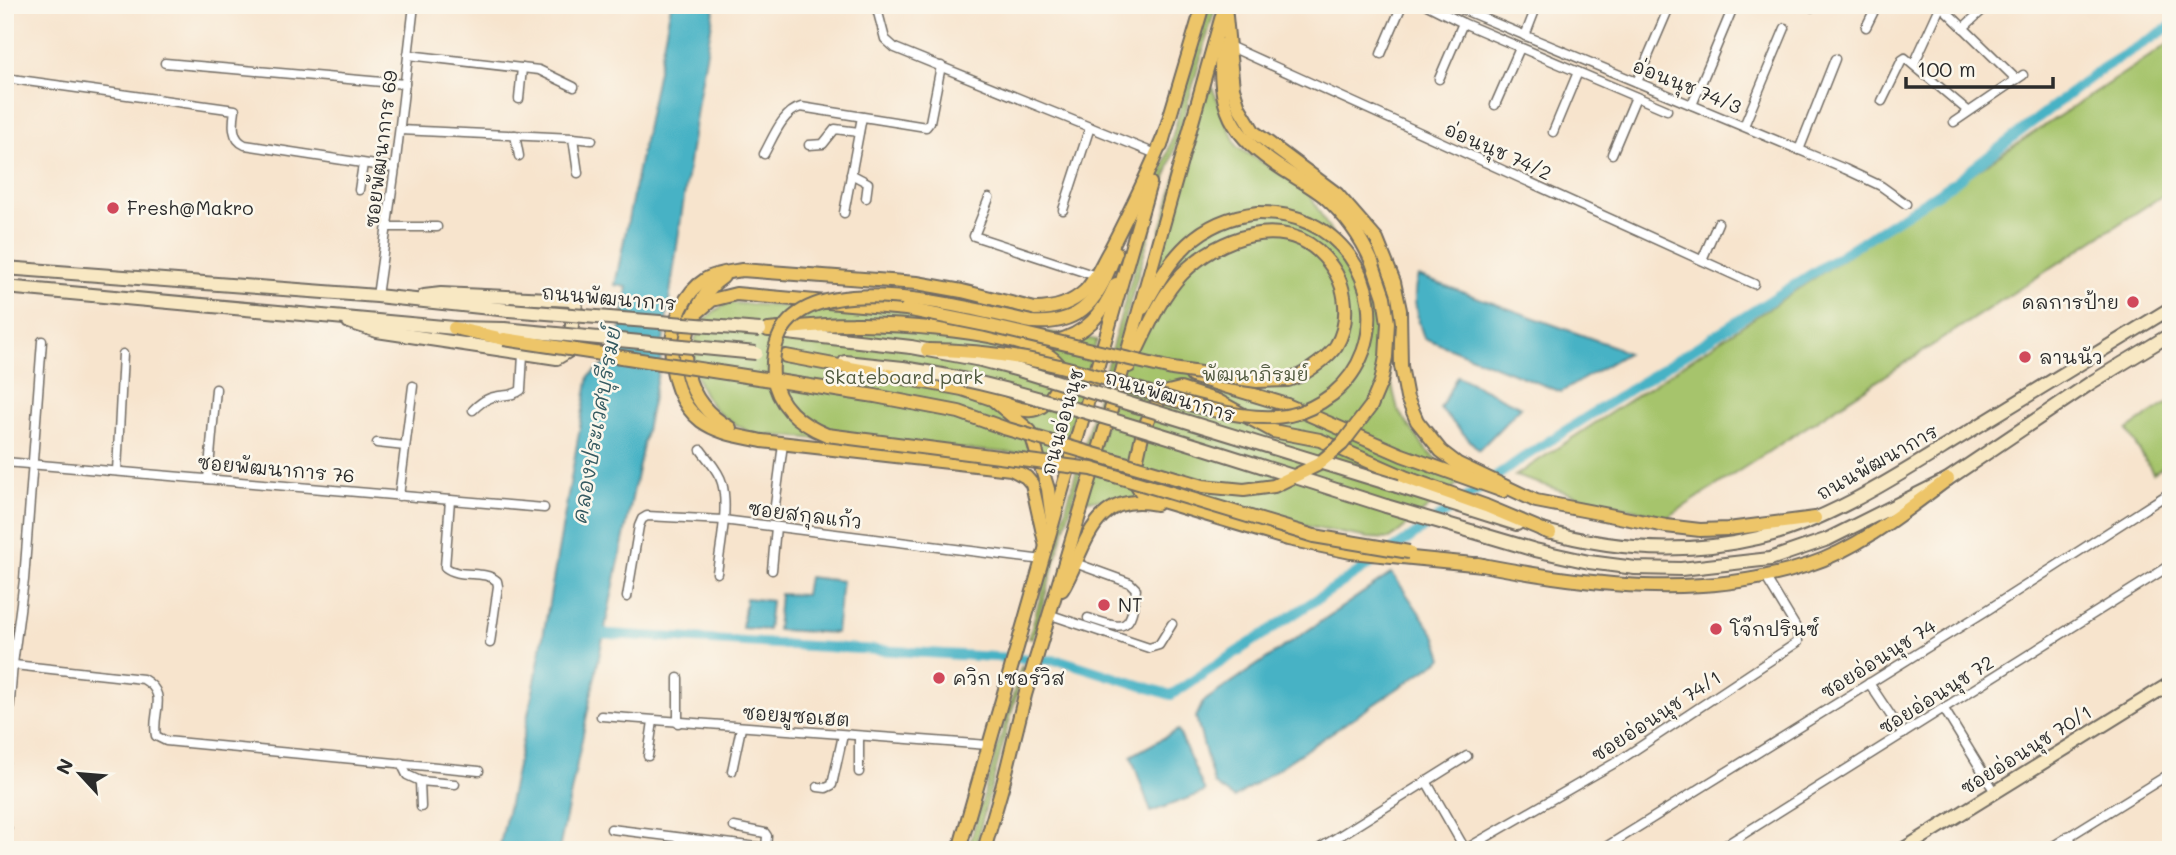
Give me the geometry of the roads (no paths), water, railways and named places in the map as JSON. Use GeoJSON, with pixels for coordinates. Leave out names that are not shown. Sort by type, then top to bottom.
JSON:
{"type":"FeatureCollection","features":[{"type":"Feature","properties":{"kind":"main road","name":"ถนนอ่อนนุช"},"geometry":{"type":"LineString","coordinates":[[959,850],[1053,524],[1139,205],[1163,138],[1203,5]]}},
{"type":"Feature","properties":{"kind":"main road"},"geometry":{"type":"LineString","coordinates":[[1225,6],[1233,88],[1239,107],[1254,132],[1337,194],[1377,240],[1394,282],[1400,310],[1401,366],[1407,398],[1417,421],[1430,440],[1471,475]]}},
{"type":"Feature","properties":{"kind":"main road"},"geometry":{"type":"LineString","coordinates":[[5,287],[336,316],[504,334],[960,412],[1004,428],[1203,486],[1244,490],[1274,486],[1317,465],[1342,444],[1371,406],[1381,382],[1388,323],[1384,297],[1372,262],[1354,228],[1323,195],[1264,157],[1245,141],[1235,127],[1224,100],[1221,82],[1225,6]]}},
{"type":"Feature","properties":{"kind":"main road"},"geometry":{"type":"LineString","coordinates":[[984,850],[1025,695],[1115,393],[1225,6]]}},
{"type":"Feature","properties":{"kind":"main road"},"geometry":{"type":"LineString","coordinates":[[1020,344],[1071,338],[1092,322],[1110,298],[1163,138]]}},
{"type":"Feature","properties":{"kind":"main road"},"geometry":{"type":"LineString","coordinates":[[1044,554],[1032,484],[1011,469],[783,444],[721,432],[699,420],[684,404],[674,376],[671,352],[673,332],[685,301],[694,289],[706,279],[718,274],[742,270],[917,283],[1035,309],[1055,307],[1074,299],[1090,286],[1139,205]]}},
{"type":"Feature","properties":{"kind":"main road"},"geometry":{"type":"LineString","coordinates":[[1139,205],[1097,295],[1086,307],[1069,318],[1045,323],[1031,322],[939,302],[862,297],[825,300],[800,312],[779,335],[773,358],[776,390],[795,417],[827,435],[1092,469],[1314,537],[1407,555],[1630,586],[1678,588],[1765,576],[1809,565],[1844,549],[1889,523],[1948,479]]}},
{"type":"Feature","properties":{"kind":"main road"},"geometry":{"type":"LineString","coordinates":[[927,350],[984,351],[1024,357],[1219,411],[1269,418],[1295,414],[1326,399],[1350,378],[1368,337],[1370,305],[1366,285],[1358,267],[1344,248],[1326,232],[1310,223],[1290,216],[1258,213],[1239,216],[1207,228],[1180,251],[1160,276],[1127,348]]}},
{"type":"Feature","properties":{"kind":"main road"},"geometry":{"type":"LineString","coordinates":[[1115,393],[1166,293],[1184,272],[1230,241],[1265,233],[1289,234],[1311,244],[1330,263],[1343,288],[1345,323],[1335,348],[1321,362],[1287,380],[1256,381],[1172,369]]}},
{"type":"Feature","properties":{"kind":"main road","name":"ถนนพัฒนาการ"},"geometry":{"type":"LineString","coordinates":[[5,268],[377,296],[509,310],[764,330],[911,347],[1020,370],[1397,486],[1445,497],[1550,533],[1653,550],[1703,548],[1759,538],[1815,518],[1878,488],[2171,309]]}},
{"type":"Feature","properties":{"kind":"main road"},"geometry":{"type":"LineString","coordinates":[[742,270],[713,284],[691,318],[684,351],[692,389],[704,409],[712,417],[749,438]]}},
{"type":"Feature","properties":{"kind":"main road"},"geometry":{"type":"LineString","coordinates":[[336,316],[377,331],[557,358],[564,354],[576,304],[566,298],[441,294],[407,299]]}},
{"type":"Feature","properties":{"kind":"main road"},"geometry":{"type":"LineString","coordinates":[[691,318],[712,300],[736,294],[906,309],[1172,369],[1287,405],[1402,455],[1471,475],[1528,498],[1666,526],[1700,530],[1815,518]]}},
{"type":"Feature","properties":{"kind":"main road"},"geometry":{"type":"LineString","coordinates":[[764,330],[831,324],[925,326],[1020,344],[1045,353],[1056,360],[1061,368],[1058,385],[1044,405],[1036,410],[1023,410],[962,389],[786,356]]}},
{"type":"Feature","properties":{"kind":"main road","name":"ถนนพัฒนาการ"},"geometry":{"type":"LineString","coordinates":[[504,334],[756,353],[946,374],[1009,389],[1197,445],[1386,506],[1535,550],[1589,562],[1658,568],[1726,565],[1770,558],[1828,539],[1948,479],[2092,382],[2171,334]]}},
{"type":"Feature","properties":{"kind":"main road"},"geometry":{"type":"LineString","coordinates":[[1407,555],[1351,552],[1288,539],[1148,497],[1135,482],[1134,472],[1137,452],[1151,412],[1168,391],[1180,389],[1218,401],[1273,430],[1320,440],[1445,497]]}},
{"type":"Feature","properties":{"kind":"main road"},"geometry":{"type":"LineString","coordinates":[[992,399],[1030,431],[1048,489],[1053,524]]}},
{"type":"Feature","properties":{"kind":"main road"},"geometry":{"type":"LineString","coordinates":[[1049,613],[1093,523],[1122,504],[1150,502],[1187,510]]}},
{"type":"Feature","properties":{"kind":"main road","name":"ซอยอ่อนนุช 70/1"},"geometry":{"type":"LineString","coordinates":[[1902,850],[2171,682]]}},
{"type":"Feature","properties":{"kind":"street","name":"ซอยพัฒนาการ 69"},"geometry":{"type":"LineString","coordinates":[[377,296],[414,5]]}},
{"type":"Feature","properties":{"kind":"street"},"geometry":{"type":"LineString","coordinates":[[876,5],[885,39],[889,44],[1156,154]]}},
{"type":"Feature","properties":{"kind":"street"},"geometry":{"type":"LineString","coordinates":[[1381,54],[1402,5]]}},
{"type":"Feature","properties":{"kind":"street"},"geometry":{"type":"LineString","coordinates":[[1427,5],[1520,48],[1667,110]]}},
{"type":"Feature","properties":{"kind":"street","name":"อ่อนนุช 74/3"},"geometry":{"type":"LineString","coordinates":[[1452,5],[1463,7],[1525,36],[1799,149],[1881,186],[1906,204]]}},
{"type":"Feature","properties":{"kind":"street"},"geometry":{"type":"LineString","coordinates":[[1525,36],[1536,5]]}},
{"type":"Feature","properties":{"kind":"street"},"geometry":{"type":"LineString","coordinates":[[1637,82],[1670,5]]}},
{"type":"Feature","properties":{"kind":"street"},"geometry":{"type":"LineString","coordinates":[[1692,105],[1734,5]]}},
{"type":"Feature","properties":{"kind":"street"},"geometry":{"type":"LineString","coordinates":[[1866,27],[1877,5]]}},
{"type":"Feature","properties":{"kind":"street"},"geometry":{"type":"LineString","coordinates":[[1964,28],[1989,5]]}},
{"type":"Feature","properties":{"kind":"street"},"geometry":{"type":"LineString","coordinates":[[1914,64],[1941,6],[2019,77],[1954,122]]}},
{"type":"Feature","properties":{"kind":"street"},"geometry":{"type":"LineString","coordinates":[[1439,79],[1463,23]]}},
{"type":"Feature","properties":{"kind":"street"},"geometry":{"type":"LineString","coordinates":[[1744,126],[1785,28]]}},
{"type":"Feature","properties":{"kind":"street","name":"อ่อนนุช 74/2"},"geometry":{"type":"LineString","coordinates":[[1229,46],[1754,284]]}},
{"type":"Feature","properties":{"kind":"street"},"geometry":{"type":"LineString","coordinates":[[1495,105],[1520,48]]}},
{"type":"Feature","properties":{"kind":"street"},"geometry":{"type":"LineString","coordinates":[[408,55],[539,70],[573,88]]}},
{"type":"Feature","properties":{"kind":"street"},"geometry":{"type":"LineString","coordinates":[[1882,101],[1905,58],[1968,111]]}},
{"type":"Feature","properties":{"kind":"street"},"geometry":{"type":"LineString","coordinates":[[1799,149],[1835,59]]}},
{"type":"Feature","properties":{"kind":"street"},"geometry":{"type":"LineString","coordinates":[[164,63],[405,84]]}},
{"type":"Feature","properties":{"kind":"street"},"geometry":{"type":"LineString","coordinates":[[764,155],[786,117],[793,109],[801,107],[926,127],[930,122],[941,66]]}},
{"type":"Feature","properties":{"kind":"street"},"geometry":{"type":"LineString","coordinates":[[519,99],[522,68]]}},
{"type":"Feature","properties":{"kind":"street"},"geometry":{"type":"LineString","coordinates":[[1553,132],[1578,72]]}},
{"type":"Feature","properties":{"kind":"street"},"geometry":{"type":"LineString","coordinates":[[5,78],[234,110],[235,135],[239,143],[395,168]]}},
{"type":"Feature","properties":{"kind":"street"},"geometry":{"type":"LineString","coordinates":[[1612,154],[1636,97]]}},
{"type":"Feature","properties":{"kind":"street"},"geometry":{"type":"LineString","coordinates":[[844,213],[862,117]]}},
{"type":"Feature","properties":{"kind":"street"},"geometry":{"type":"LineString","coordinates":[[1063,210],[1090,127]]}},
{"type":"Feature","properties":{"kind":"street"},"geometry":{"type":"LineString","coordinates":[[809,145],[823,144],[835,129],[859,132]]}},
{"type":"Feature","properties":{"kind":"street"},"geometry":{"type":"LineString","coordinates":[[400,130],[592,140]]}},
{"type":"Feature","properties":{"kind":"street"},"geometry":{"type":"LineString","coordinates":[[515,135],[519,156]]}},
{"type":"Feature","properties":{"kind":"street"},"geometry":{"type":"LineString","coordinates":[[573,138],[578,173]]}},
{"type":"Feature","properties":{"kind":"street"},"geometry":{"type":"LineString","coordinates":[[359,190],[363,164]]}},
{"type":"Feature","properties":{"kind":"street"},"geometry":{"type":"LineString","coordinates":[[852,174],[868,183],[866,198]]}},
{"type":"Feature","properties":{"kind":"street"},"geometry":{"type":"LineString","coordinates":[[989,198],[974,236],[1096,276]]}},
{"type":"Feature","properties":{"kind":"street"},"geometry":{"type":"LineString","coordinates":[[1702,260],[1718,223]]}},
{"type":"Feature","properties":{"kind":"street"},"geometry":{"type":"LineString","coordinates":[[387,227],[437,227]]}},
{"type":"Feature","properties":{"kind":"street"},"geometry":{"type":"LineString","coordinates":[[5,761],[9,664],[24,580],[42,341]]}},
{"type":"Feature","properties":{"kind":"street"},"geometry":{"type":"LineString","coordinates":[[117,471],[123,354]]}},
{"type":"Feature","properties":{"kind":"street"},"geometry":{"type":"LineString","coordinates":[[473,410],[488,397],[516,394],[521,390],[523,354]]}},
{"type":"Feature","properties":{"kind":"street"},"geometry":{"type":"LineString","coordinates":[[398,496],[413,386]]}},
{"type":"Feature","properties":{"kind":"street"},"geometry":{"type":"LineString","coordinates":[[208,479],[216,389]]}},
{"type":"Feature","properties":{"kind":"street"},"geometry":{"type":"LineString","coordinates":[[377,443],[405,446]]}},
{"type":"Feature","properties":{"kind":"street"},"geometry":{"type":"LineString","coordinates":[[774,513],[783,444]]}},
{"type":"Feature","properties":{"kind":"street"},"geometry":{"type":"LineString","coordinates":[[701,450],[722,481],[723,520],[717,573]]}},
{"type":"Feature","properties":{"kind":"street","name":"ซอยพัฒนาการ 76"},"geometry":{"type":"LineString","coordinates":[[5,462],[544,508]]}},
{"type":"Feature","properties":{"kind":"street","name":"ซอยอ่อนนุช 74"},"geometry":{"type":"LineString","coordinates":[[1601,850],[2171,492]]}},
{"type":"Feature","properties":{"kind":"street"},"geometry":{"type":"LineString","coordinates":[[450,500],[445,567],[454,573],[489,576],[497,582],[490,643]]}},
{"type":"Feature","properties":{"kind":"street","name":"ซอยสกุลแก้ว"},"geometry":{"type":"LineString","coordinates":[[627,597],[642,519],[647,516],[723,520],[1044,554]]}},
{"type":"Feature","properties":{"kind":"street"},"geometry":{"type":"LineString","coordinates":[[772,570],[776,527]]}},
{"type":"Feature","properties":{"kind":"street"},"geometry":{"type":"LineString","coordinates":[[1075,563],[1130,583],[1136,589],[1129,622],[1124,626],[1118,628],[1087,618]]}},
{"type":"Feature","properties":{"kind":"street","name":"ซอยอ่อนนุช 72"},"geometry":{"type":"LineString","coordinates":[[1718,850],[2171,565]]}},
{"type":"Feature","properties":{"kind":"street","name":"ซอยอ่อนนุช 74/1"},"geometry":{"type":"LineString","coordinates":[[1464,849],[1620,760],[1798,642],[1797,629],[1765,576]]}},
{"type":"Feature","properties":{"kind":"street"},"geometry":{"type":"LineString","coordinates":[[1049,613],[1149,648],[1159,645],[1172,624]]}},
{"type":"Feature","properties":{"kind":"street"},"geometry":{"type":"LineString","coordinates":[[9,664],[143,679],[156,688],[159,699],[156,736],[166,741],[479,771]]}},
{"type":"Feature","properties":{"kind":"street"},"geometry":{"type":"LineString","coordinates":[[678,678],[678,723]]}},
{"type":"Feature","properties":{"kind":"street"},"geometry":{"type":"LineString","coordinates":[[1869,683],[1903,734]]}},
{"type":"Feature","properties":{"kind":"street"},"geometry":{"type":"LineString","coordinates":[[1944,709],[1995,792]]}},
{"type":"Feature","properties":{"kind":"street","name":"ซอยมูซอเฮต"},"geometry":{"type":"LineString","coordinates":[[601,716],[988,745]]}},
{"type":"Feature","properties":{"kind":"street"},"geometry":{"type":"LineString","coordinates":[[648,756],[653,721]]}},
{"type":"Feature","properties":{"kind":"street"},"geometry":{"type":"LineString","coordinates":[[732,771],[741,728]]}},
{"type":"Feature","properties":{"kind":"street"},"geometry":{"type":"LineString","coordinates":[[818,787],[826,789],[832,785],[843,735]]}},
{"type":"Feature","properties":{"kind":"street"},"geometry":{"type":"LineString","coordinates":[[859,737],[859,772]]}},
{"type":"Feature","properties":{"kind":"street"},"geometry":{"type":"LineString","coordinates":[[1317,850],[1467,756]]}},
{"type":"Feature","properties":{"kind":"street"},"geometry":{"type":"LineString","coordinates":[[401,763],[407,775],[420,781],[455,784]]}},
{"type":"Feature","properties":{"kind":"street"},"geometry":{"type":"LineString","coordinates":[[2047,850],[2171,774]]}},
{"type":"Feature","properties":{"kind":"street"},"geometry":{"type":"LineString","coordinates":[[420,781],[421,807]]}},
{"type":"Feature","properties":{"kind":"street"},"geometry":{"type":"LineString","coordinates":[[1426,781],[1464,849]]}},
{"type":"Feature","properties":{"kind":"street"},"geometry":{"type":"LineString","coordinates":[[734,827],[765,833],[766,848]]}},
{"type":"Feature","properties":{"kind":"street"},"geometry":{"type":"LineString","coordinates":[[611,829],[780,850]]}},
{"type":"Feature","properties":{"kind":"street"},"geometry":{"type":"LineString","coordinates":[[2068,836],[2077,850]]}},
{"type":"Feature","properties":{"kind":"water","name":"คลองประเวศบุรีรมย์"},"geometry":{"type":"Polygon","coordinates":[[[671,5],[715,5],[698,101],[660,363],[559,850],[499,850],[535,682],[589,376],[617,356],[627,287],[615,285],[671,5]]]}},
{"type":"Feature","properties":{"kind":"water"},"geometry":{"type":"Polygon","coordinates":[[[1418,276],[1627,353],[1561,392],[1424,338],[1415,299],[1418,276]]]}},
{"type":"Feature","properties":{"kind":"water"},"geometry":{"type":"Polygon","coordinates":[[[1457,376],[1521,407],[1479,450],[1440,409],[1457,376]]]}},
{"type":"Feature","properties":{"kind":"water"},"geometry":{"type":"Polygon","coordinates":[[[1392,573],[1436,637],[1443,658],[1234,798],[1214,784],[1196,717],[1203,702],[1392,573]]]}},
{"type":"Feature","properties":{"kind":"water"},"geometry":{"type":"Polygon","coordinates":[[[808,577],[842,581],[836,633],[777,630],[780,594],[805,595],[808,577]]]}},
{"type":"Feature","properties":{"kind":"water"},"geometry":{"type":"Polygon","coordinates":[[[746,598],[771,601],[768,630],[742,628],[746,598]]]}},
{"type":"Feature","properties":{"kind":"water"},"geometry":{"type":"Polygon","coordinates":[[[1178,730],[1205,792],[1151,812],[1131,756],[1178,730]]]}},
{"type":"Feature","properties":{"kind":"waterway"},"geometry":{"type":"LineString","coordinates":[[592,633],[1063,661],[1171,695],[1410,538],[1521,459],[1951,185],[2103,68],[2171,26]]}},
{"type":"Feature","properties":{"kind":"place","name":"Fresh@Makro"},"geometry":{"type":"Point","coordinates":[113,208]}},
{"type":"Feature","properties":{"kind":"place","name":"ดลการป้าย"},"geometry":{"type":"Point","coordinates":[2133,302]}},
{"type":"Feature","properties":{"kind":"place","name":"ลานนัว"},"geometry":{"type":"Point","coordinates":[2025,357]}},
{"type":"Feature","properties":{"kind":"place","name":"NT"},"geometry":{"type":"Point","coordinates":[1104,605]}},
{"type":"Feature","properties":{"kind":"place","name":"โจ๊กปรินซ์"},"geometry":{"type":"Point","coordinates":[1716,629]}},
{"type":"Feature","properties":{"kind":"place","name":"ควิก เซอร์วิส"},"geometry":{"type":"Point","coordinates":[939,678]}},
{"type":"Feature","properties":{"kind":"park label","name":"พัฒนาภิรมย์"},"geometry":{"type":"Point","coordinates":[1255,374]}},
{"type":"Feature","properties":{"kind":"park label","name":"Skateboard park"},"geometry":{"type":"Point","coordinates":[904,377]}}]}
